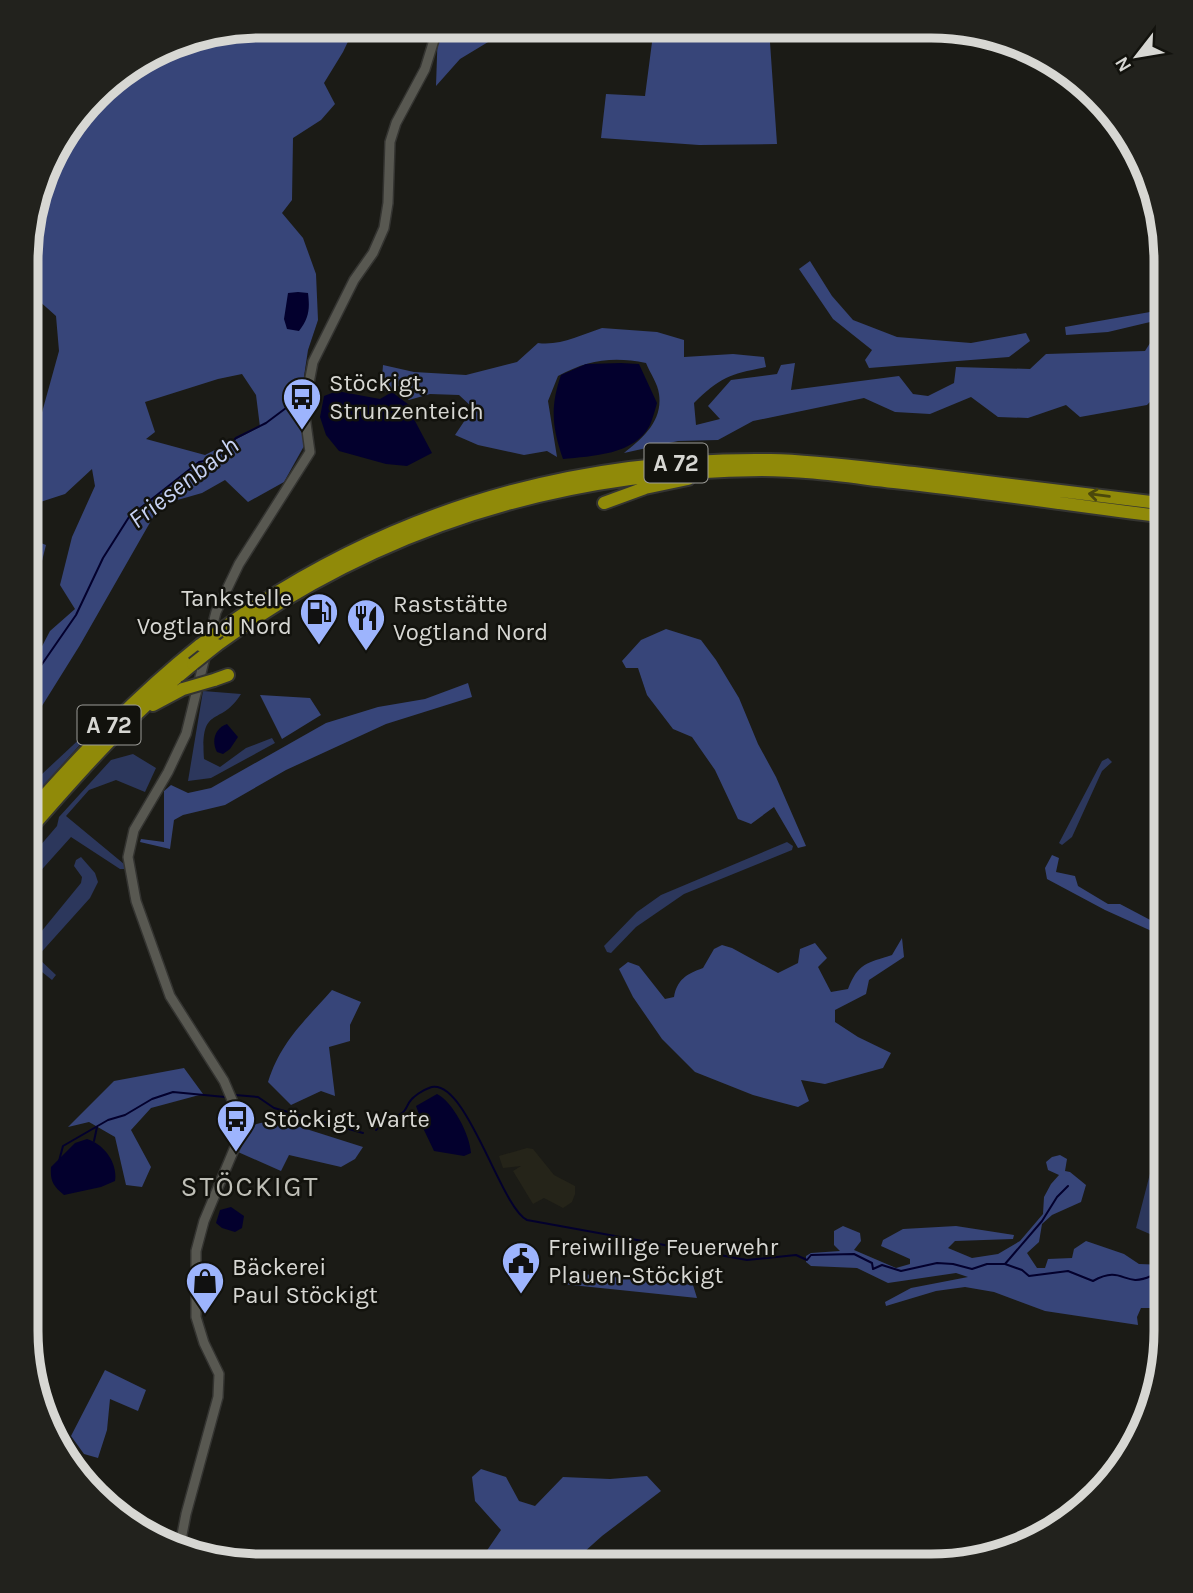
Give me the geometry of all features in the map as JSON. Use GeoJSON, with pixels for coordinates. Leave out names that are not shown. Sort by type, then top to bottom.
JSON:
{"type":"FeatureCollection","features":[{"type":"Feature","properties":{"kind":"highway","name":"A 72"},"geometry":{"type":"LineString","coordinates":[[39,802],[122,712],[159,677],[219,631],[281,589],[329,562],[394,532],[494,495],[552,480],[603,471],[692,462],[773,460],[822,463],[1154,501]]}},
{"type":"Feature","properties":{"kind":"highway"},"geometry":{"type":"LineString","coordinates":[[604,503],[662,484],[697,478],[751,475],[764,470]]}},
{"type":"Feature","properties":{"kind":"highway","name":"A 72"},"geometry":{"type":"LineString","coordinates":[[39,818],[131,718],[192,664],[251,620],[334,571],[437,525],[496,506],[550,492],[617,480],[668,474],[764,470],[940,487],[1154,515]]}},
{"type":"Feature","properties":{"kind":"highway"},"geometry":{"type":"LineString","coordinates":[[131,718],[183,689],[228,675]]}},
{"type":"Feature","properties":{"kind":"street"},"geometry":{"type":"LineString","coordinates":[[181,1540],[218,1398],[219,1374],[204,1343],[196,1317],[196,1251],[204,1222],[240,1135],[241,1121],[224,1082],[170,996],[136,901],[129,873],[129,843],[186,734],[216,612],[224,593],[239,564],[310,453],[304,409],[313,362],[354,280],[373,253],[384,228],[388,203],[390,142],[396,122],[425,69],[435,38]]}},
{"type":"Feature","properties":{"kind":"shaded area"},"geometry":{"type":"Polygon","coordinates":[[[262,38],[350,38],[324,83],[335,104],[321,120],[293,138],[292,200],[282,213],[303,238],[316,274],[318,320],[308,350],[301,396],[304,446],[284,482],[248,502],[225,480],[202,493],[160,505],[39,711],[39,652],[50,631],[75,609],[60,585],[72,537],[95,486],[92,469],[65,494],[39,502],[39,423],[59,351],[56,316],[39,301],[40,233],[50,190],[68,150],[94,115],[115,94],[150,68],[190,50],[218,43],[262,38]],[[242,374],[145,402],[155,432],[146,439],[205,455],[260,427],[256,395],[242,374]]]}},
{"type":"Feature","properties":{"kind":"shaded area"},"geometry":{"type":"Polygon","coordinates":[[[438,38],[495,38],[460,59],[436,86],[438,38]]]}},
{"type":"Feature","properties":{"kind":"shaded area"},"geometry":{"type":"Polygon","coordinates":[[[653,38],[770,38],[777,144],[699,145],[601,138],[606,94],[645,96],[653,38]]]}},
{"type":"Feature","properties":{"kind":"shaded area"},"geometry":{"type":"Polygon","coordinates":[[[810,261],[832,296],[853,320],[897,337],[971,343],[1026,333],[1030,341],[1009,357],[869,368],[865,360],[872,350],[833,319],[799,269],[810,261]]]}},
{"type":"Feature","properties":{"kind":"shaded area"},"geometry":{"type":"Polygon","coordinates":[[[288,293],[308,293],[309,304],[307,317],[299,331],[287,329],[284,319],[288,293]]]}},
{"type":"Feature","properties":{"kind":"shaded area"},"geometry":{"type":"Polygon","coordinates":[[[1154,311],[1154,321],[1108,332],[1066,335],[1065,327],[1154,311]]]}},
{"type":"Feature","properties":{"kind":"shaded area"},"geometry":{"type":"Polygon","coordinates":[[[602,328],[657,332],[684,340],[684,357],[733,354],[764,357],[766,367],[726,378],[711,387],[694,403],[696,425],[720,419],[708,406],[731,380],[777,374],[781,365],[795,363],[791,390],[899,376],[913,394],[928,396],[954,383],[956,367],[1030,369],[1046,354],[1145,351],[1154,337],[1154,398],[1147,405],[1080,417],[1066,405],[1028,418],[998,417],[971,397],[930,414],[895,412],[864,398],[753,421],[718,440],[678,441],[624,453],[655,421],[659,404],[656,382],[646,363],[600,361],[579,366],[558,376],[548,401],[557,457],[547,451],[524,455],[478,445],[455,435],[473,408],[459,395],[430,394],[409,400],[399,392],[381,391],[383,365],[414,372],[466,375],[517,362],[538,343],[546,344],[602,328]]]}},
{"type":"Feature","properties":{"kind":"shaded area"},"geometry":{"type":"Polygon","coordinates":[[[586,364],[639,364],[657,403],[650,425],[634,443],[624,448],[599,455],[563,459],[556,437],[554,417],[555,397],[561,375],[586,364]]]}},
{"type":"Feature","properties":{"kind":"shaded area"},"geometry":{"type":"Polygon","coordinates":[[[337,391],[380,399],[392,392],[417,411],[415,421],[432,453],[407,466],[386,464],[339,451],[326,435],[320,417],[324,396],[337,391]]]}},
{"type":"Feature","properties":{"kind":"shaded area"},"geometry":{"type":"Polygon","coordinates":[[[39,542],[46,545],[39,584],[39,542]]]}},
{"type":"Feature","properties":{"kind":"shaded area"},"geometry":{"type":"Polygon","coordinates":[[[666,629],[701,640],[716,660],[739,698],[806,846],[798,848],[774,807],[751,824],[738,819],[715,770],[692,737],[673,729],[647,695],[638,668],[626,668],[622,661],[641,640],[666,629]]]}},
{"type":"Feature","properties":{"kind":"shaded area"},"geometry":{"type":"Polygon","coordinates":[[[468,683],[472,697],[386,724],[286,770],[225,805],[183,815],[174,820],[170,849],[140,842],[141,839],[164,842],[164,791],[171,785],[188,793],[211,788],[326,723],[378,707],[425,699],[468,683]]]}},
{"type":"Feature","properties":{"kind":"shaded area"},"geometry":{"type":"Polygon","coordinates":[[[203,691],[241,694],[226,711],[208,723],[205,730],[204,759],[220,767],[246,748],[272,738],[275,743],[211,778],[188,781],[203,691]]]}},
{"type":"Feature","properties":{"kind":"shaded area"},"geometry":{"type":"Polygon","coordinates":[[[260,695],[310,698],[321,715],[282,739],[260,695]]]}},
{"type":"Feature","properties":{"kind":"shaded area"},"geometry":{"type":"Polygon","coordinates":[[[101,719],[102,720],[39,791],[39,777],[101,719]]]}},
{"type":"Feature","properties":{"kind":"shaded area"},"geometry":{"type":"Polygon","coordinates":[[[227,724],[238,737],[223,754],[217,752],[214,739],[217,732],[227,724]]]}},
{"type":"Feature","properties":{"kind":"shaded area"},"geometry":{"type":"Polygon","coordinates":[[[133,754],[156,768],[145,792],[116,780],[89,790],[66,816],[124,864],[124,869],[71,837],[39,873],[39,847],[57,826],[59,817],[111,760],[133,754]]]}},
{"type":"Feature","properties":{"kind":"shaded area"},"geometry":{"type":"Polygon","coordinates":[[[1108,758],[1112,762],[1102,771],[1072,837],[1062,845],[1059,843],[1102,761],[1108,758]]]}},
{"type":"Feature","properties":{"kind":"shaded area"},"geometry":{"type":"Polygon","coordinates":[[[787,842],[793,846],[792,850],[684,894],[636,927],[611,953],[607,952],[604,946],[637,912],[661,895],[787,842]]]}},
{"type":"Feature","properties":{"kind":"shaded area"},"geometry":{"type":"Polygon","coordinates":[[[1052,855],[1059,858],[1056,872],[1075,876],[1078,886],[1108,904],[1120,904],[1154,922],[1154,932],[1047,879],[1045,868],[1052,855]]]}},
{"type":"Feature","properties":{"kind":"shaded area"},"geometry":{"type":"Polygon","coordinates":[[[81,857],[95,873],[98,882],[90,898],[39,955],[39,934],[81,883],[82,877],[74,866],[76,860],[81,857]]]}},
{"type":"Feature","properties":{"kind":"shaded area"},"geometry":{"type":"Polygon","coordinates":[[[902,938],[904,957],[869,980],[866,994],[835,1010],[835,1022],[891,1053],[883,1068],[825,1084],[801,1080],[809,1101],[798,1107],[753,1095],[695,1072],[662,1039],[633,997],[619,969],[628,962],[639,966],[665,999],[674,997],[683,978],[703,968],[714,949],[722,945],[778,973],[798,963],[800,949],[815,943],[827,958],[818,967],[831,992],[848,989],[864,965],[892,955],[902,938]]]}},
{"type":"Feature","properties":{"kind":"shaded area"},"geometry":{"type":"Polygon","coordinates":[[[39,959],[56,975],[52,980],[39,970],[39,959]]]}},
{"type":"Feature","properties":{"kind":"shaded area"},"geometry":{"type":"Polygon","coordinates":[[[332,990],[361,1002],[350,1025],[350,1041],[329,1047],[335,1096],[321,1091],[291,1105],[268,1082],[287,1043],[332,990]]]}},
{"type":"Feature","properties":{"kind":"shaded area"},"geometry":{"type":"Polygon","coordinates":[[[184,1068],[203,1094],[151,1108],[131,1130],[151,1167],[142,1187],[126,1185],[115,1137],[89,1122],[68,1127],[114,1081],[184,1068]]]}},
{"type":"Feature","properties":{"kind":"shaded area"},"geometry":{"type":"Polygon","coordinates":[[[437,1094],[449,1104],[460,1120],[468,1137],[471,1153],[464,1156],[434,1151],[416,1106],[437,1094]]]}},
{"type":"Feature","properties":{"kind":"shaded area"},"geometry":{"type":"Polygon","coordinates":[[[267,1122],[300,1127],[363,1147],[355,1159],[341,1167],[289,1155],[281,1171],[238,1152],[246,1130],[267,1122]]]}},
{"type":"Feature","properties":{"kind":"shaded area"},"geometry":{"type":"Polygon","coordinates":[[[87,1139],[99,1145],[112,1161],[115,1181],[64,1195],[53,1183],[51,1167],[75,1143],[87,1139]]]}},
{"type":"Feature","properties":{"kind":"shaded area"},"geometry":{"type":"Polygon","coordinates":[[[527,1148],[533,1149],[554,1175],[575,1186],[572,1202],[563,1208],[544,1198],[533,1204],[513,1171],[521,1166],[503,1168],[499,1156],[527,1148]]]}},
{"type":"Feature","properties":{"kind":"shaded area"},"geometry":{"type":"Polygon","coordinates":[[[1060,1155],[1067,1159],[1065,1171],[1086,1185],[1081,1202],[1052,1215],[1042,1224],[1039,1242],[1027,1253],[1037,1268],[1045,1268],[1048,1259],[1072,1258],[1074,1249],[1086,1241],[1124,1254],[1139,1264],[1154,1265],[1154,1309],[1141,1308],[1137,1317],[1138,1325],[1045,1311],[994,1292],[965,1287],[936,1291],[886,1306],[885,1302],[911,1288],[968,1277],[956,1273],[888,1283],[857,1268],[811,1266],[806,1262],[806,1256],[811,1253],[840,1251],[834,1245],[834,1231],[843,1226],[860,1233],[861,1241],[854,1250],[896,1268],[910,1264],[910,1259],[881,1246],[883,1240],[903,1229],[956,1226],[1014,1235],[1013,1239],[955,1241],[948,1248],[972,1258],[998,1254],[1020,1241],[1043,1214],[1044,1197],[1059,1175],[1048,1170],[1046,1162],[1060,1155]]]}},
{"type":"Feature","properties":{"kind":"shaded area"},"geometry":{"type":"Polygon","coordinates":[[[1154,1158],[1154,1236],[1136,1228],[1154,1158]]]}},
{"type":"Feature","properties":{"kind":"shaded area"},"geometry":{"type":"Polygon","coordinates":[[[231,1207],[244,1216],[242,1228],[235,1232],[216,1223],[220,1210],[231,1207]]]}},
{"type":"Feature","properties":{"kind":"shaded area"},"geometry":{"type":"Polygon","coordinates":[[[562,1272],[693,1285],[697,1298],[562,1284],[562,1272]]]}},
{"type":"Feature","properties":{"kind":"shaded area"},"geometry":{"type":"Polygon","coordinates":[[[105,1370],[146,1390],[138,1411],[110,1399],[107,1430],[98,1458],[84,1454],[71,1436],[105,1370]]]}},
{"type":"Feature","properties":{"kind":"shaded area"},"geometry":{"type":"Polygon","coordinates":[[[481,1469],[506,1477],[519,1501],[535,1506],[563,1477],[610,1479],[647,1476],[661,1491],[581,1555],[484,1555],[501,1530],[475,1501],[472,1477],[481,1469]]]}},
{"type":"Feature","properties":{"kind":"waterway","name":"Friesenbach"},"geometry":{"type":"LineString","coordinates":[[39,669],[76,615],[103,558],[129,517],[199,462],[215,459],[236,438],[266,423],[286,408],[291,397]]}},
{"type":"Feature","properties":{"kind":"waterway"},"geometry":{"type":"LineString","coordinates":[[376,1130],[388,1119],[404,1112],[412,1098],[421,1092],[429,1088],[442,1089],[456,1100],[469,1120],[505,1192],[527,1220],[747,1260],[796,1255],[807,1260],[811,1255],[854,1254],[872,1263],[873,1269],[882,1265],[901,1271],[937,1263],[972,1269],[987,1264],[1005,1264],[1022,1270],[1029,1276],[1068,1271],[1093,1281],[1111,1275],[1134,1280],[1154,1277]]}},
{"type":"Feature","properties":{"kind":"waterway"},"geometry":{"type":"LineString","coordinates":[[59,1161],[63,1146],[152,1099],[173,1092],[225,1097]]}},
{"type":"Feature","properties":{"kind":"waterway"},"geometry":{"type":"LineString","coordinates":[[235,1095],[258,1097],[274,1108],[363,1133]]}},
{"type":"Feature","properties":{"kind":"waterway"},"geometry":{"type":"LineString","coordinates":[[94,1141],[97,1127]]}},
{"type":"Feature","properties":{"kind":"waterway"},"geometry":{"type":"LineString","coordinates":[[1005,1264],[1068,1186]]}},
{"type":"Feature","properties":{"kind":"place","name":"Stöckigt, Strunzenteich"},"geometry":{"type":"Point","coordinates":[302,431]}},
{"type":"Feature","properties":{"kind":"place","name":"Tankstelle Vogtland Nord"},"geometry":{"type":"Point","coordinates":[319,646]}},
{"type":"Feature","properties":{"kind":"place","name":"Raststätte Vogtland Nord"},"geometry":{"type":"Point","coordinates":[366,652]}},
{"type":"Feature","properties":{"kind":"place","name":"Stöckigt, Warte"},"geometry":{"type":"Point","coordinates":[236,1153]}},
{"type":"Feature","properties":{"kind":"place","name":"Freiwillige Feuerwehr Plauen-Stöckigt"},"geometry":{"type":"Point","coordinates":[521,1295]}},
{"type":"Feature","properties":{"kind":"place","name":"Bäckerei Paul Stöckigt"},"geometry":{"type":"Point","coordinates":[205,1315]}},
{"type":"Feature","properties":{"kind":"district","name":"STÖCKIGT"},"geometry":{"type":"Point","coordinates":[250,1186]}}]}
